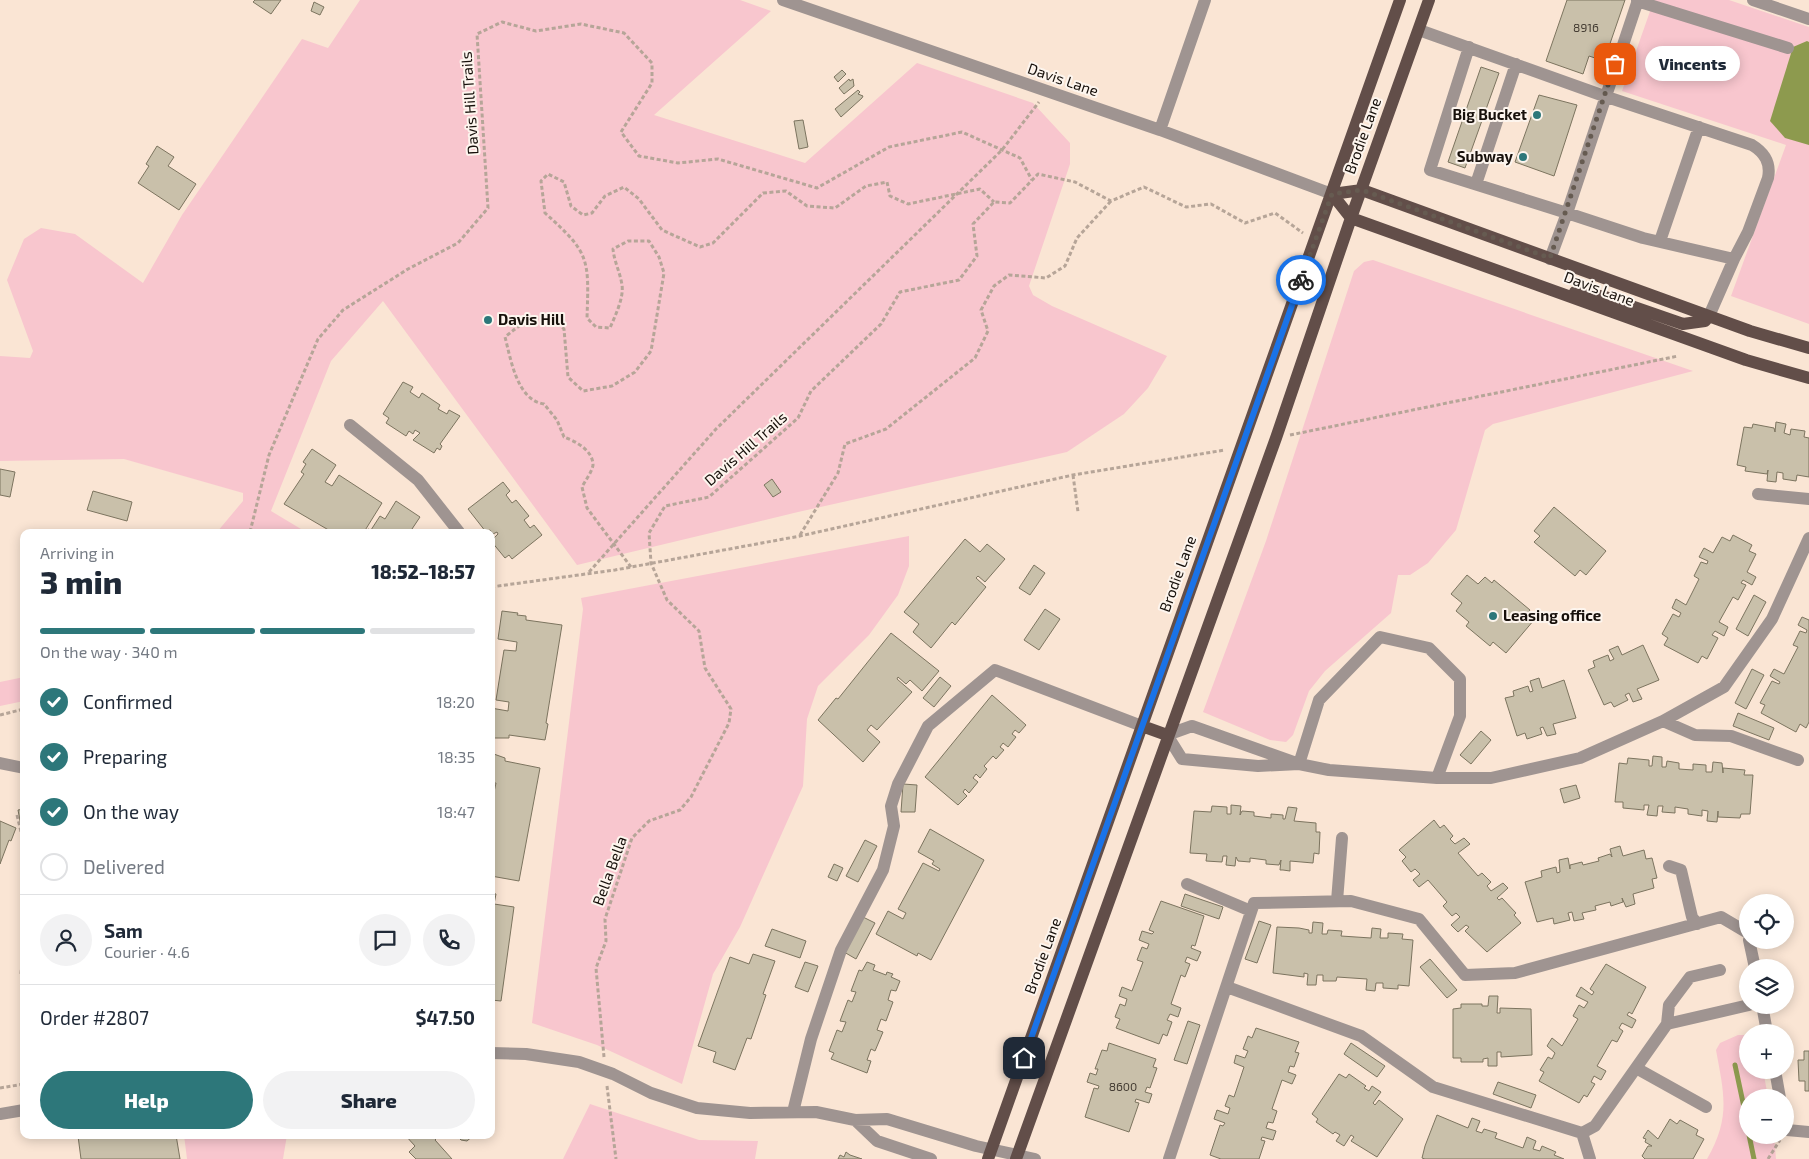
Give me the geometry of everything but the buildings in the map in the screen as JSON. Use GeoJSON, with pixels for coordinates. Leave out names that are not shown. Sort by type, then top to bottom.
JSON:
{"type":"FeatureCollection","features":[{"type":"Feature","properties":{"kind":"main road","name":"Brodie Lane"},"geometry":{"type":"LineString","coordinates":[[990,1154],[1400,0]]}},
{"type":"Feature","properties":{"kind":"main road","name":"Brodie Lane"},"geometry":{"type":"LineString","coordinates":[[1017,1157],[1167,735],[1276,438],[1351,218],[1429,0]]}},
{"type":"Feature","properties":{"kind":"main road","name":"Davis Lane"},"geometry":{"type":"LineString","coordinates":[[1332,194],[1362,190],[1709,316],[1809,348]]}},
{"type":"Feature","properties":{"kind":"main road"},"geometry":{"type":"LineString","coordinates":[[1332,194],[1351,218]]}},
{"type":"Feature","properties":{"kind":"main road","name":"Davis Lane"},"geometry":{"type":"LineString","coordinates":[[1351,218],[1746,360],[1809,378]]}},
{"type":"Feature","properties":{"kind":"main road"},"geometry":{"type":"LineString","coordinates":[[1550,289],[1606,297],[1683,324],[1700,322],[1709,316]]}},
{"type":"Feature","properties":{"kind":"main road"},"geometry":{"type":"LineString","coordinates":[[1142,726],[1167,735]]}},
{"type":"Feature","properties":{"kind":"street","name":"Davis Lane"},"geometry":{"type":"LineString","coordinates":[[783,0],[1160,130],[1332,194]]}},
{"type":"Feature","properties":{"kind":"street"},"geometry":{"type":"LineString","coordinates":[[1160,130],[1205,0]]}},
{"type":"Feature","properties":{"kind":"street"},"geometry":{"type":"LineString","coordinates":[[1550,258],[1567,213],[1604,96],[1638,0],[1788,48]]}},
{"type":"Feature","properties":{"kind":"street"},"geometry":{"type":"LineString","coordinates":[[1753,0],[1809,19]]}},
{"type":"Feature","properties":{"kind":"street"},"geometry":{"type":"LineString","coordinates":[[1419,30],[1604,96],[1752,144],[1761,150],[1770,169],[1748,232],[1709,316]]}},
{"type":"Feature","properties":{"kind":"street"},"geometry":{"type":"LineString","coordinates":[[1469,47],[1430,170],[1660,242],[1734,259]]}},
{"type":"Feature","properties":{"kind":"street"},"geometry":{"type":"LineString","coordinates":[[1476,184],[1516,64]]}},
{"type":"Feature","properties":{"kind":"street"},"geometry":{"type":"LineString","coordinates":[[1660,242],[1699,127]]}},
{"type":"Feature","properties":{"kind":"street"},"geometry":{"type":"LineString","coordinates":[[350,425],[418,480],[457,529]]}},
{"type":"Feature","properties":{"kind":"street"},"geometry":{"type":"LineString","coordinates":[[1758,494],[1809,499]]}},
{"type":"Feature","properties":{"kind":"street"},"geometry":{"type":"LineString","coordinates":[[1299,764],[1258,766],[1182,759],[1167,735],[1192,726],[1299,764],[1329,770],[1437,778],[1491,778],[1580,758],[1663,721],[1724,687],[1772,619],[1804,564],[1809,538]]}},
{"type":"Feature","properties":{"kind":"street"},"geometry":{"type":"LineString","coordinates":[[1299,764],[1319,700],[1380,637],[1430,648],[1460,679],[1460,716],[1437,778]]}},
{"type":"Feature","properties":{"kind":"street"},"geometry":{"type":"LineString","coordinates":[[794,1112],[811,1039],[841,950],[883,870],[894,826],[891,806],[898,784],[928,726],[995,670],[1142,726]]}},
{"type":"Feature","properties":{"kind":"street"},"geometry":{"type":"LineString","coordinates":[[1663,721],[1695,735],[1731,736],[1798,760]]}},
{"type":"Feature","properties":{"kind":"street"},"geometry":{"type":"LineString","coordinates":[[0,763],[20,767]]}},
{"type":"Feature","properties":{"kind":"street"},"geometry":{"type":"LineString","coordinates":[[1337,901],[1342,838]]}},
{"type":"Feature","properties":{"kind":"street"},"geometry":{"type":"LineString","coordinates":[[1669,866],[1681,870],[1692,917],[1697,924]]}},
{"type":"Feature","properties":{"kind":"street"},"geometry":{"type":"LineString","coordinates":[[1187,884],[1252,911]]}},
{"type":"Feature","properties":{"kind":"street"},"geometry":{"type":"LineString","coordinates":[[1169,1159],[1254,904],[1351,901],[1419,919],[1466,975],[1515,973],[1721,917],[1739,928]]}},
{"type":"Feature","properties":{"kind":"street"},"geometry":{"type":"LineString","coordinates":[[1227,987],[1361,1036],[1433,1087],[1582,1133],[1595,1126],[1667,1024],[1669,1005],[1690,977],[1720,970]]}},
{"type":"Feature","properties":{"kind":"street"},"geometry":{"type":"LineString","coordinates":[[1667,1024],[1739,1007]]}},
{"type":"Feature","properties":{"kind":"street"},"geometry":{"type":"LineString","coordinates":[[495,1053],[526,1054],[579,1062],[651,1093],[696,1108],[750,1113],[816,1112],[855,1120],[887,1119],[976,1146],[990,1154],[1035,1159]]}},
{"type":"Feature","properties":{"kind":"street"},"geometry":{"type":"LineString","coordinates":[[1636,1068],[1706,1106]]}},
{"type":"Feature","properties":{"kind":"street"},"geometry":{"type":"LineString","coordinates":[[0,1114],[20,1111]]}},
{"type":"Feature","properties":{"kind":"street"},"geometry":{"type":"LineString","coordinates":[[855,1120],[877,1141],[930,1159]]}},
{"type":"Feature","properties":{"kind":"street"},"geometry":{"type":"LineString","coordinates":[[1794,1131],[1809,1132]]}},
{"type":"Feature","properties":{"kind":"street"},"geometry":{"type":"LineString","coordinates":[[1582,1133],[1590,1159]]}},
{"type":"Feature","properties":{"kind":"path","name":"Davis Hill Trails"},"geometry":{"type":"LineString","coordinates":[[251,529],[269,454],[318,339],[343,310],[408,269],[458,243],[488,208],[478,34],[502,22],[536,31],[581,24],[624,34],[652,63],[652,83],[621,132],[639,156],[678,163],[718,159],[817,188],[889,147],[962,132],[1020,158],[1032,180]]}},
{"type":"Feature","properties":{"kind":"path"},"geometry":{"type":"LineString","coordinates":[[588,573],[716,429],[1002,150],[1047,92]]}},
{"type":"Feature","properties":{"kind":"path"},"geometry":{"type":"LineString","coordinates":[[631,567],[587,508],[582,487],[593,466],[592,459],[578,442],[564,437],[557,420],[544,404],[535,403],[524,395],[510,357],[505,336],[523,322],[538,317],[552,317],[564,329],[568,377],[583,391],[612,386],[635,372],[651,351],[664,273],[659,256],[650,241],[628,241],[613,249],[615,264],[622,286],[617,310],[610,328],[596,327],[587,318],[589,274],[582,252],[569,234],[545,213],[542,181],[548,174],[564,182],[571,206],[583,215],[592,212],[605,196],[624,188],[639,199],[662,230],[700,248],[713,243],[764,193],[786,191],[806,206],[835,208],[866,186],[887,182],[890,196],[908,204],[980,189],[994,202],[1010,203],[1038,174],[1075,182],[1111,202]]}},
{"type":"Feature","properties":{"kind":"path"},"geometry":{"type":"LineString","coordinates":[[800,536],[838,473],[845,444],[886,429],[975,358],[988,331],[981,310],[994,286],[1009,275],[1046,278],[1065,266],[1077,238],[1111,202],[1144,188],[1186,207],[1211,204],[1244,223],[1275,213],[1303,234]]}},
{"type":"Feature","properties":{"kind":"path","name":"Davis Hill Trails"},"geometry":{"type":"LineString","coordinates":[[651,563],[649,533],[665,506],[709,497],[798,418],[811,391],[881,324],[900,292],[959,280],[977,256],[973,224],[994,202]]}},
{"type":"Feature","properties":{"kind":"path"},"geometry":{"type":"LineString","coordinates":[[1290,435],[1678,356]]}},
{"type":"Feature","properties":{"kind":"path"},"geometry":{"type":"LineString","coordinates":[[495,587],[631,567],[800,536],[1073,475],[1226,450]]}},
{"type":"Feature","properties":{"kind":"path"},"geometry":{"type":"LineString","coordinates":[[1073,475],[1078,512]]}},
{"type":"Feature","properties":{"kind":"path","name":"Bella Bella"},"geometry":{"type":"LineString","coordinates":[[616,1159],[596,968],[606,941],[605,919],[632,838],[649,820],[680,810],[691,798],[729,723],[731,709],[705,668],[699,631],[667,600],[651,563]]}},
{"type":"Feature","properties":{"kind":"path"},"geometry":{"type":"LineString","coordinates":[[0,714],[20,710]]}},
{"type":"Feature","properties":{"kind":"path"},"geometry":{"type":"LineString","coordinates":[[17,815],[20,827]]}},
{"type":"Feature","properties":{"kind":"path"},"geometry":{"type":"LineString","coordinates":[[0,1088],[20,1085]]}},
{"type":"Feature","properties":{"kind":"path"},"geometry":{"type":"LineString","coordinates":[[1768,1159],[1777,1144]]}},
{"type":"Feature","properties":{"kind":"shaded area"},"geometry":{"type":"Polygon","coordinates":[[[360,0],[740,0],[771,11],[654,115],[805,163],[917,63],[1033,103],[1070,143],[1070,164],[1029,286],[1033,295],[1052,306],[1167,356],[1148,388],[1124,414],[1067,452],[798,512],[577,565],[383,301],[331,361],[271,511],[301,529],[220,529],[243,501],[243,493],[124,459],[0,461],[0,356],[30,358],[33,351],[7,280],[24,239],[41,228],[75,234],[143,283],[182,215],[302,39],[328,48],[360,0]]]}},
{"type":"Feature","properties":{"kind":"shaded area"},"geometry":{"type":"Polygon","coordinates":[[[1654,0],[1729,0],[1809,27],[1809,324],[1731,296],[1786,145],[1622,91],[1654,0]]]}},
{"type":"Feature","properties":{"kind":"shaded area"},"geometry":{"type":"Polygon","coordinates":[[[1807,41],[1809,42],[1809,145],[1785,138],[1770,121],[1793,47],[1807,41]]]}},
{"type":"Feature","properties":{"kind":"shaded area"},"geometry":{"type":"Polygon","coordinates":[[[1373,260],[1693,371],[1493,424],[1485,430],[1456,530],[1428,563],[1410,575],[1398,575],[1391,613],[1325,671],[1309,691],[1293,735],[1286,742],[1270,740],[1203,712],[1266,541],[1354,271],[1364,262],[1373,260]]]}},
{"type":"Feature","properties":{"kind":"shaded area"},"geometry":{"type":"Polygon","coordinates":[[[909,536],[909,566],[898,595],[869,635],[818,686],[807,719],[803,786],[740,927],[713,974],[682,1084],[597,1045],[532,1023],[583,609],[581,598],[909,536]]]}},
{"type":"Feature","properties":{"kind":"shaded area"},"geometry":{"type":"Polygon","coordinates":[[[20,678],[20,702],[0,706],[0,682],[20,678]]]}},
{"type":"Feature","properties":{"kind":"shaded area"},"geometry":{"type":"Polygon","coordinates":[[[1739,1035],[1739,1079],[1765,1079],[1767,1089],[1739,1089],[1739,1144],[1775,1144],[1776,1159],[1707,1159],[1715,1144],[1723,1118],[1723,1093],[1716,1050],[1720,1043],[1739,1035]]]}},
{"type":"Feature","properties":{"kind":"shaded area"},"geometry":{"type":"Polygon","coordinates":[[[590,1104],[699,1140],[758,1141],[755,1159],[563,1159],[590,1104]]]}},
{"type":"Feature","properties":{"kind":"shaded area"},"geometry":{"type":"Polygon","coordinates":[[[184,1139],[286,1139],[283,1159],[187,1159],[184,1139]]]}},
{"type":"Feature","properties":{"kind":"waterway"},"geometry":{"type":"LineString","coordinates":[[1735,1065],[1740,1089]]}},
{"type":"Feature","properties":{"kind":"waterway"},"geometry":{"type":"LineString","coordinates":[[1751,1144],[1754,1159]]}},
{"type":"Feature","properties":{"kind":"way so far"},"geometry":{"type":"LineString","coordinates":[[1301,280],[1332,194],[1362,190],[1550,258],[1567,213],[1615,64]]}},
{"type":"Feature","properties":{"kind":"place","name":"Vincents"},"geometry":{"type":"Point","coordinates":[1615,64]}},
{"type":"Feature","properties":{"kind":"place","name":"Big Bucket"},"geometry":{"type":"Point","coordinates":[1537,115]}},
{"type":"Feature","properties":{"kind":"place","name":"Subway"},"geometry":{"type":"Point","coordinates":[1523,157]}},
{"type":"Feature","properties":{"kind":"place","name":"Davis Hill"},"geometry":{"type":"Point","coordinates":[488,320]}},
{"type":"Feature","properties":{"kind":"place","name":"Leasing office"},"geometry":{"type":"Point","coordinates":[1493,616]}},
{"type":"Feature","properties":{"kind":"route"},"geometry":{"type":"LineString","coordinates":[[1024,1058],[1301,280]]}}]}
